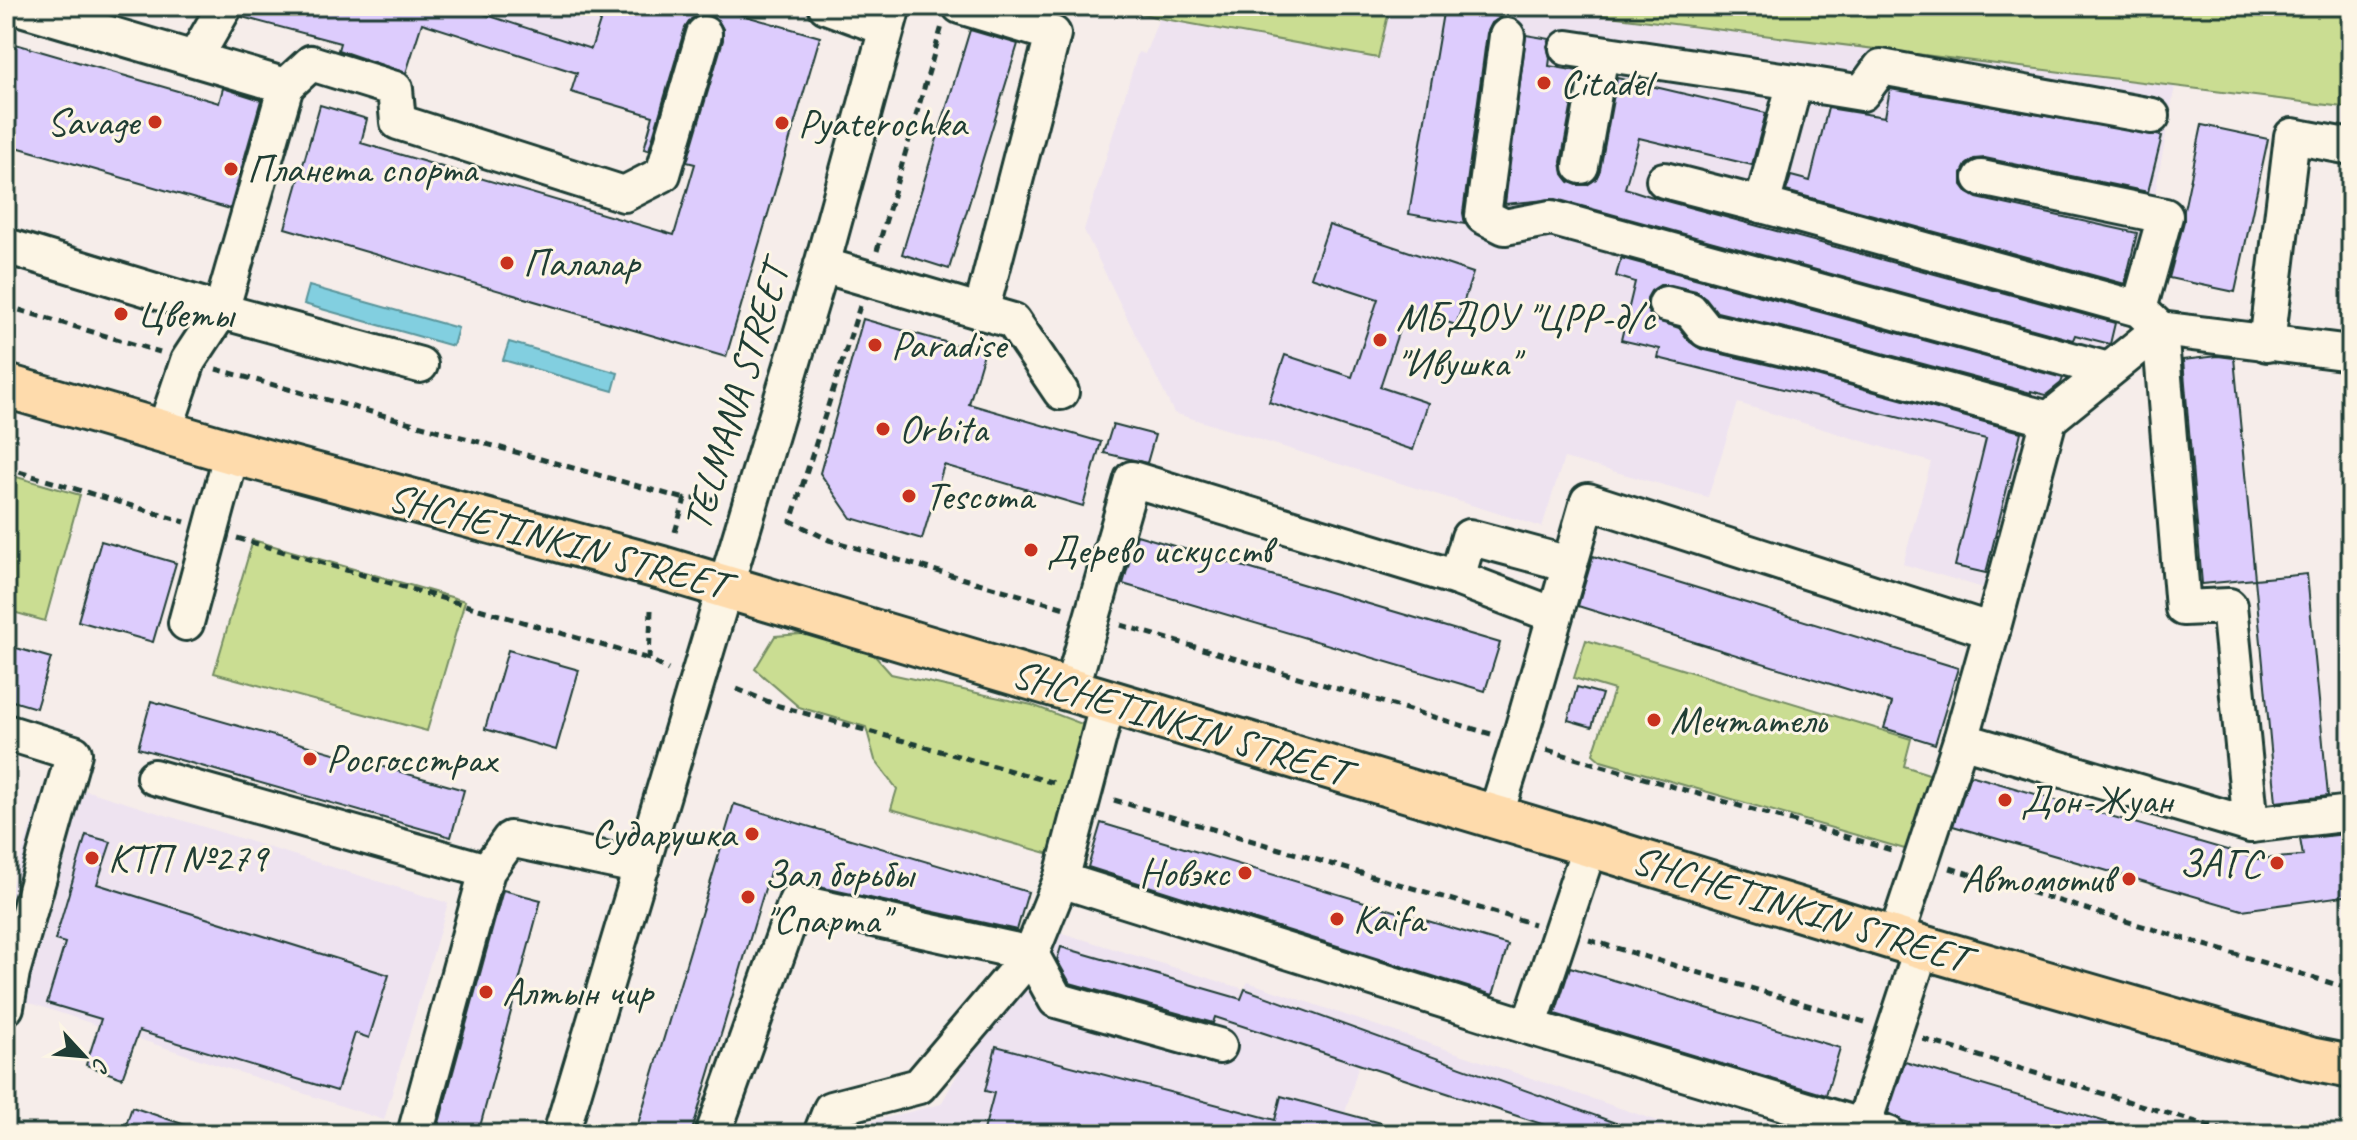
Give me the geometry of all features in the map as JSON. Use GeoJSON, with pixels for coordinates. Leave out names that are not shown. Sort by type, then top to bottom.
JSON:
{"type":"FeatureCollection","features":[{"type":"Feature","properties":{"kind":"main road","name":"SHCHETINKIN STREET"},"geometry":{"type":"LineString","coordinates":[[6,386],[232,452],[725,587],[1908,943],[2310,1059],[2351,1067]]}},
{"type":"Feature","properties":{"kind":"street"},"geometry":{"type":"LineString","coordinates":[[14,6],[286,86]]}},
{"type":"Feature","properties":{"kind":"street"},"geometry":{"type":"LineString","coordinates":[[195,58],[225,6]]}},
{"type":"Feature","properties":{"kind":"street"},"geometry":{"type":"LineString","coordinates":[[826,6],[889,17]]}},
{"type":"Feature","properties":{"kind":"street"},"geometry":{"type":"LineString","coordinates":[[960,6],[1053,34],[981,312]]}},
{"type":"Feature","properties":{"kind":"street","name":"TELMANA STREET"},"geometry":{"type":"LineString","coordinates":[[561,1134],[822,265],[889,17]]}},
{"type":"Feature","properties":{"kind":"street"},"geometry":{"type":"LineString","coordinates":[[164,432],[188,361],[221,311],[286,86],[311,63],[395,89],[398,122],[624,194],[663,174],[704,34]]}},
{"type":"Feature","properties":{"kind":"street"},"geometry":{"type":"LineString","coordinates":[[1507,36],[1483,216],[1505,227],[1551,218],[2108,370]]}},
{"type":"Feature","properties":{"kind":"street"},"geometry":{"type":"LineString","coordinates":[[1567,48],[1862,93],[1881,67],[2152,116]]}},
{"type":"Feature","properties":{"kind":"street"},"geometry":{"type":"LineString","coordinates":[[1581,166],[1601,54]]}},
{"type":"Feature","properties":{"kind":"street"},"geometry":{"type":"LineString","coordinates":[[1762,205],[1795,82]]}},
{"type":"Feature","properties":{"kind":"street"},"geometry":{"type":"LineString","coordinates":[[2267,344],[2292,136],[2351,147]]}},
{"type":"Feature","properties":{"kind":"street"},"geometry":{"type":"LineString","coordinates":[[1981,178],[2165,216],[2150,319],[2183,608],[2229,606],[2251,825]]}},
{"type":"Feature","properties":{"kind":"street"},"geometry":{"type":"LineString","coordinates":[[1664,180],[1762,205],[2150,319],[2267,344],[2351,353]]}},
{"type":"Feature","properties":{"kind":"street"},"geometry":{"type":"LineString","coordinates":[[6,246],[221,311],[420,365]]}},
{"type":"Feature","properties":{"kind":"street"},"geometry":{"type":"LineString","coordinates":[[822,265],[1013,321],[1061,392]]}},
{"type":"Feature","properties":{"kind":"street"},"geometry":{"type":"LineString","coordinates":[[1666,304],[1690,310],[1706,330],[1814,355],[2049,419]]}},
{"type":"Feature","properties":{"kind":"street"},"geometry":{"type":"LineString","coordinates":[[1061,880],[1529,1027],[1875,1130],[1896,1031],[1922,859],[1961,740],[2049,419],[2108,370],[2150,319]]}},
{"type":"Feature","properties":{"kind":"street"},"geometry":{"type":"LineString","coordinates":[[186,623],[232,452]]}},
{"type":"Feature","properties":{"kind":"street"},"geometry":{"type":"LineString","coordinates":[[821,1134],[831,1109],[919,1086],[1031,954],[1061,880],[1084,792],[1091,616],[1132,479],[1457,578],[1554,615]]}},
{"type":"Feature","properties":{"kind":"street"},"geometry":{"type":"LineString","coordinates":[[1495,817],[1588,501],[1992,631]]}},
{"type":"Feature","properties":{"kind":"street"},"geometry":{"type":"LineString","coordinates":[[1457,578],[1469,537],[1569,564]]}},
{"type":"Feature","properties":{"kind":"street"},"geometry":{"type":"LineString","coordinates":[[6,732],[74,753],[12,972],[6,1007]]}},
{"type":"Feature","properties":{"kind":"street"},"geometry":{"type":"LineString","coordinates":[[1961,740],[2251,825],[2351,813]]}},
{"type":"Feature","properties":{"kind":"street"},"geometry":{"type":"LineString","coordinates":[[154,777],[487,871]]}},
{"type":"Feature","properties":{"kind":"street"},"geometry":{"type":"LineString","coordinates":[[415,1134],[487,871],[510,839],[642,867]]}},
{"type":"Feature","properties":{"kind":"street"},"geometry":{"type":"LineString","coordinates":[[1529,1027],[1590,845]]}},
{"type":"Feature","properties":{"kind":"street"},"geometry":{"type":"LineString","coordinates":[[713,1134],[796,902],[1031,954],[1056,1000],[1219,1046]]}},
{"type":"Feature","properties":{"kind":"path"},"geometry":{"type":"LineString","coordinates":[[6,306],[188,361],[685,499],[717,499]]}},
{"type":"Feature","properties":{"kind":"path"},"geometry":{"type":"LineString","coordinates":[[6,468],[649,659],[672,673]]}},
{"type":"Feature","properties":{"kind":"path"},"geometry":{"type":"LineString","coordinates":[[675,532],[685,499]]}},
{"type":"Feature","properties":{"kind":"path"},"geometry":{"type":"LineString","coordinates":[[829,540],[1922,859],[2351,989]]}},
{"type":"Feature","properties":{"kind":"path"},"geometry":{"type":"LineString","coordinates":[[649,659],[651,610]]}},
{"type":"Feature","properties":{"kind":"path"},"geometry":{"type":"LineString","coordinates":[[737,689],[779,706],[1562,932],[2236,1134]]}},
{"type":"Feature","properties":{"kind":"shaded area"},"geometry":{"type":"Polygon","coordinates":[[[459,6],[605,6],[591,49],[459,6]]]}},
{"type":"Feature","properties":{"kind":"shaded area"},"geometry":{"type":"Polygon","coordinates":[[[1390,6],[1528,6],[2175,86],[2132,318],[2097,367],[2037,421],[1990,590],[1903,564],[1931,462],[1738,403],[1708,497],[1564,458],[1542,527],[1174,413],[1084,230],[1138,52],[1145,54],[1159,18],[1378,58],[1390,6]]]}},
{"type":"Feature","properties":{"kind":"shaded area"},"geometry":{"type":"Polygon","coordinates":[[[46,778],[448,903],[384,1120],[6,995],[6,905],[46,778]]]}},
{"type":"Feature","properties":{"kind":"shaded area"},"geometry":{"type":"Polygon","coordinates":[[[1059,932],[1244,989],[1248,982],[1696,1134],[1572,1134],[1359,1064],[1339,1134],[865,1134],[869,1122],[941,1104],[982,1030],[1030,974],[1059,932]]]}},
{"type":"Feature","properties":{"kind":"green space"},"geometry":{"type":"Polygon","coordinates":[[[1112,6],[1390,6],[1378,58],[1159,18],[1112,6]]]}},
{"type":"Feature","properties":{"kind":"green space"},"geometry":{"type":"Polygon","coordinates":[[[1528,6],[2351,6],[2351,108],[1528,6]]]}},
{"type":"Feature","properties":{"kind":"green space"},"geometry":{"type":"Polygon","coordinates":[[[6,474],[80,495],[45,621],[6,610],[6,474]]]}},
{"type":"Feature","properties":{"kind":"green space"},"geometry":{"type":"Polygon","coordinates":[[[253,540],[465,601],[427,731],[214,673],[253,540]]]}},
{"type":"Feature","properties":{"kind":"green space"},"geometry":{"type":"Polygon","coordinates":[[[841,631],[866,646],[891,674],[1032,705],[1098,730],[1061,857],[891,809],[897,789],[875,760],[866,727],[799,707],[755,669],[775,636],[841,631]]]}},
{"type":"Feature","properties":{"kind":"green space"},"geometry":{"type":"Polygon","coordinates":[[[1586,640],[1911,739],[1904,766],[1938,777],[1915,852],[1601,761],[1593,754],[1614,690],[1574,678],[1586,640]]]}},
{"type":"Feature","properties":{"kind":"water"},"geometry":{"type":"Polygon","coordinates":[[[309,286],[458,328],[453,346],[304,304],[309,286]]]}},
{"type":"Feature","properties":{"kind":"water"},"geometry":{"type":"Polygon","coordinates":[[[509,342],[618,373],[613,391],[503,360],[509,342]]]}},
{"type":"Feature","properties":{"kind":"building"},"geometry":{"type":"Polygon","coordinates":[[[245,6],[459,6],[591,49],[605,6],[738,6],[735,13],[820,37],[726,357],[285,228],[320,105],[367,119],[361,143],[674,235],[695,164],[687,162],[723,40],[723,29],[718,20],[700,14],[691,19],[685,28],[649,150],[644,149],[653,116],[571,92],[577,73],[422,23],[406,73],[338,50],[340,43],[242,17],[245,6]]]}},
{"type":"Feature","properties":{"kind":"building"},"geometry":{"type":"Polygon","coordinates":[[[1444,7],[1501,17],[1492,23],[1487,33],[1463,213],[1465,224],[1409,214],[1444,7]]]}},
{"type":"Feature","properties":{"kind":"building"},"geometry":{"type":"Polygon","coordinates":[[[970,30],[1018,44],[949,269],[902,254],[970,30]]]}},
{"type":"Feature","properties":{"kind":"building"},"geometry":{"type":"Polygon","coordinates":[[[1526,35],[1550,39],[1547,46],[1549,66],[1578,71],[1561,162],[1563,174],[1569,182],[1587,185],[1596,179],[1617,78],[1766,113],[1752,165],[1639,138],[1625,188],[2115,323],[2110,344],[2075,335],[2073,340],[1556,199],[1505,204],[1526,35]]]}},
{"type":"Feature","properties":{"kind":"building"},"geometry":{"type":"Polygon","coordinates":[[[12,43],[219,103],[223,88],[261,100],[230,209],[6,144],[6,60],[12,43]]]}},
{"type":"Feature","properties":{"kind":"building"},"geometry":{"type":"Polygon","coordinates":[[[1890,89],[2162,136],[2148,192],[1985,158],[1974,159],[1962,173],[1962,185],[1977,198],[2137,233],[2125,284],[1786,191],[1791,176],[1810,181],[1828,108],[1885,117],[1890,89]]]}},
{"type":"Feature","properties":{"kind":"building"},"geometry":{"type":"Polygon","coordinates":[[[2202,125],[2268,139],[2235,292],[2169,278],[2184,221],[2202,125]]]}},
{"type":"Feature","properties":{"kind":"building","name":"МБДОУ \"ЦРР-д/с \"Ивушка\""},"geometry":{"type":"Polygon","coordinates":[[[1329,225],[1473,273],[1456,325],[1406,309],[1380,387],[1428,403],[1413,450],[1269,402],[1285,355],[1352,377],[1378,299],[1311,277],[1329,225]]]}},
{"type":"Feature","properties":{"kind":"building"},"geometry":{"type":"Polygon","coordinates":[[[1621,258],[2063,378],[2046,395],[2031,393],[1717,312],[1696,291],[1660,285],[1647,298],[1647,310],[1653,319],[1679,328],[1690,342],[1701,349],[1809,374],[2021,432],[1986,573],[1955,566],[1986,439],[1658,358],[1660,349],[1621,340],[1635,282],[1616,276],[1621,258]]]}},
{"type":"Feature","properties":{"kind":"building"},"geometry":{"type":"Polygon","coordinates":[[[863,319],[984,353],[969,404],[1101,442],[1083,506],[944,465],[922,539],[851,518],[820,473],[863,319]]]}},
{"type":"Feature","properties":{"kind":"building"},"geometry":{"type":"Polygon","coordinates":[[[2218,356],[2234,358],[2255,579],[2202,584],[2183,360],[2218,356]]]}},
{"type":"Feature","properties":{"kind":"building"},"geometry":{"type":"Polygon","coordinates":[[[1113,424],[1155,435],[1147,463],[1104,453],[1113,424]]]}},
{"type":"Feature","properties":{"kind":"building"},"geometry":{"type":"Polygon","coordinates":[[[1137,535],[1500,643],[1485,691],[1123,584],[1137,535]]]}},
{"type":"Feature","properties":{"kind":"building"},"geometry":{"type":"Polygon","coordinates":[[[101,541],[176,563],[153,642],[78,621],[101,541]]]}},
{"type":"Feature","properties":{"kind":"building"},"geometry":{"type":"Polygon","coordinates":[[[1593,556],[1958,668],[1935,744],[1884,728],[1892,703],[1578,606],[1593,556]]]}},
{"type":"Feature","properties":{"kind":"building"},"geometry":{"type":"Polygon","coordinates":[[[2307,574],[2328,796],[2276,802],[2255,579],[2307,574]]]}},
{"type":"Feature","properties":{"kind":"building"},"geometry":{"type":"Polygon","coordinates":[[[6,645],[51,658],[36,708],[6,699],[6,645]]]}},
{"type":"Feature","properties":{"kind":"building"},"geometry":{"type":"Polygon","coordinates":[[[508,650],[579,670],[556,750],[485,729],[508,650]]]}},
{"type":"Feature","properties":{"kind":"building"},"geometry":{"type":"Polygon","coordinates":[[[1577,687],[1602,694],[1592,727],[1568,720],[1577,687]]]}},
{"type":"Feature","properties":{"kind":"building"},"geometry":{"type":"Polygon","coordinates":[[[151,701],[464,790],[451,837],[138,748],[151,701]]]}},
{"type":"Feature","properties":{"kind":"building"},"geometry":{"type":"Polygon","coordinates":[[[1970,775],[2258,859],[2303,856],[2300,839],[2346,834],[2351,895],[2242,910],[1953,826],[1970,775]]]}},
{"type":"Feature","properties":{"kind":"building"},"geometry":{"type":"Polygon","coordinates":[[[734,804],[1028,892],[1017,930],[824,888],[770,872],[691,1134],[635,1134],[734,804]]]}},
{"type":"Feature","properties":{"kind":"building"},"geometry":{"type":"Polygon","coordinates":[[[1101,823],[1508,945],[1493,995],[1088,867],[1101,823]]]}},
{"type":"Feature","properties":{"kind":"building"},"geometry":{"type":"Polygon","coordinates":[[[86,835],[111,842],[97,884],[389,975],[369,1038],[355,1033],[337,1091],[139,1031],[122,1078],[86,1065],[101,1019],[47,1003],[65,943],[55,940],[86,835]]]}},
{"type":"Feature","properties":{"kind":"building"},"geometry":{"type":"Polygon","coordinates":[[[503,890],[541,900],[478,1134],[436,1134],[503,890]]]}},
{"type":"Feature","properties":{"kind":"building"},"geometry":{"type":"Polygon","coordinates":[[[1061,947],[1241,999],[1245,989],[1638,1131],[1637,1134],[1572,1134],[1215,1017],[1213,1023],[1070,983],[1057,960],[1061,947]]]}},
{"type":"Feature","properties":{"kind":"building"},"geometry":{"type":"Polygon","coordinates":[[[1570,967],[1840,1048],[1826,1095],[1555,1014],[1570,967]]]}},
{"type":"Feature","properties":{"kind":"building"},"geometry":{"type":"Polygon","coordinates":[[[996,1046],[1275,1120],[1281,1096],[1395,1127],[1394,1134],[983,1134],[994,1093],[985,1091],[996,1046]]]}},
{"type":"Feature","properties":{"kind":"building"},"geometry":{"type":"Polygon","coordinates":[[[1905,1062],[2126,1128],[2125,1134],[1947,1134],[1903,1121],[1888,1113],[1905,1062]]]}},
{"type":"Feature","properties":{"kind":"building"},"geometry":{"type":"Polygon","coordinates":[[[132,1107],[200,1130],[200,1134],[123,1134],[132,1107]]]}},
{"type":"Feature","properties":{"kind":"place","name":"Citadel"},"geometry":{"type":"Point","coordinates":[1544,83]}},
{"type":"Feature","properties":{"kind":"place","name":"Savage"},"geometry":{"type":"Point","coordinates":[155,122]}},
{"type":"Feature","properties":{"kind":"place","name":"Pyaterochka"},"geometry":{"type":"Point","coordinates":[782,123]}},
{"type":"Feature","properties":{"kind":"place","name":"Планета спорта"},"geometry":{"type":"Point","coordinates":[231,169]}},
{"type":"Feature","properties":{"kind":"place","name":"Палалар"},"geometry":{"type":"Point","coordinates":[507,263]}},
{"type":"Feature","properties":{"kind":"place","name":"Цветы"},"geometry":{"type":"Point","coordinates":[121,314]}},
{"type":"Feature","properties":{"kind":"place","name":"МБДОУ \"ЦРР-д/с \"Ивушка\""},"geometry":{"type":"Point","coordinates":[1380,340]}},
{"type":"Feature","properties":{"kind":"place","name":"Paradise"},"geometry":{"type":"Point","coordinates":[875,345]}},
{"type":"Feature","properties":{"kind":"place","name":"Orbita"},"geometry":{"type":"Point","coordinates":[883,429]}},
{"type":"Feature","properties":{"kind":"place","name":"Tescoma"},"geometry":{"type":"Point","coordinates":[909,496]}},
{"type":"Feature","properties":{"kind":"place","name":"Дерево искусств"},"geometry":{"type":"Point","coordinates":[1031,550]}},
{"type":"Feature","properties":{"kind":"place","name":"Мечтатель"},"geometry":{"type":"Point","coordinates":[1654,720]}},
{"type":"Feature","properties":{"kind":"place","name":"Росгосстрах"},"geometry":{"type":"Point","coordinates":[310,759]}},
{"type":"Feature","properties":{"kind":"place","name":"Дон-Жуан"},"geometry":{"type":"Point","coordinates":[2005,800]}},
{"type":"Feature","properties":{"kind":"place","name":"Сударушка"},"geometry":{"type":"Point","coordinates":[752,834]}},
{"type":"Feature","properties":{"kind":"place","name":"КТП №279"},"geometry":{"type":"Point","coordinates":[92,858]}},
{"type":"Feature","properties":{"kind":"place","name":"ЗАГС"},"geometry":{"type":"Point","coordinates":[2277,863]}},
{"type":"Feature","properties":{"kind":"place","name":"Новэкс"},"geometry":{"type":"Point","coordinates":[1245,873]}},
{"type":"Feature","properties":{"kind":"place","name":"Автомотив"},"geometry":{"type":"Point","coordinates":[2129,879]}},
{"type":"Feature","properties":{"kind":"place","name":"Зал борьбы \"Спарта\""},"geometry":{"type":"Point","coordinates":[748,897]}},
{"type":"Feature","properties":{"kind":"place","name":"Kaifa"},"geometry":{"type":"Point","coordinates":[1337,919]}},
{"type":"Feature","properties":{"kind":"place","name":"Алтын чир"},"geometry":{"type":"Point","coordinates":[486,992]}}]}
